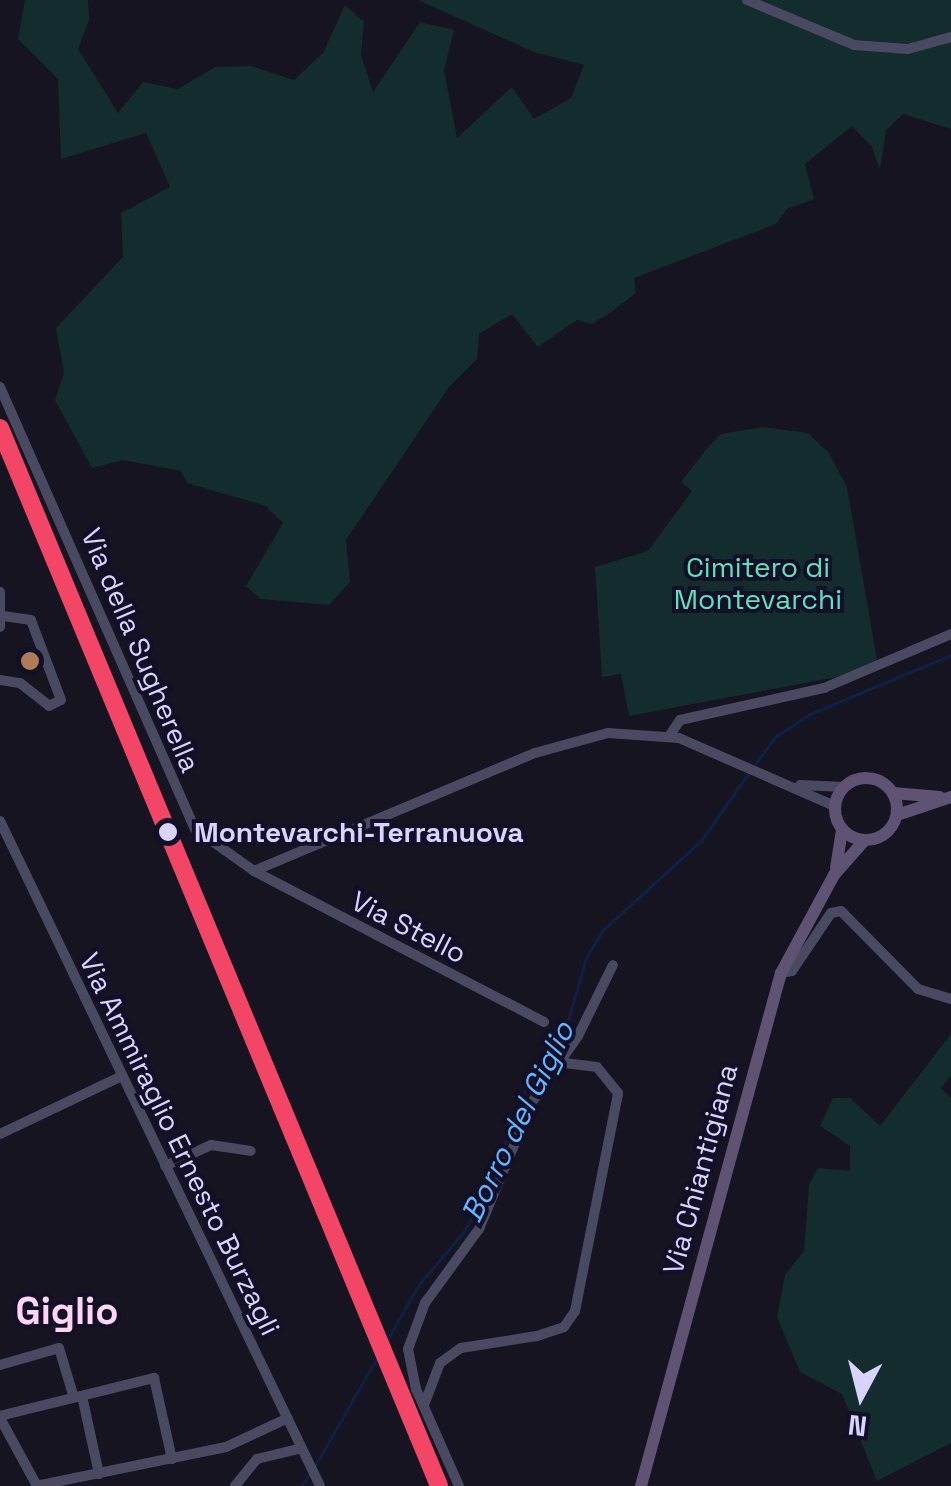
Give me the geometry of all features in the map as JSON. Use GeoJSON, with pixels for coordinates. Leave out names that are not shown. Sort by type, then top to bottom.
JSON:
{"type":"FeatureCollection","features":[{"type":"Feature","properties":{"kind":"main road","name":"Via Chiantigiana"},"geometry":{"type":"LineString","coordinates":[[844,787],[870,778],[893,793],[949,797]]}},
{"type":"Feature","properties":{"kind":"main road"},"geometry":{"type":"LineString","coordinates":[[835,806],[844,787]]}},
{"type":"Feature","properties":{"kind":"main road"},"geometry":{"type":"LineString","coordinates":[[893,793],[898,815]]}},
{"type":"Feature","properties":{"kind":"main road","name":"Via Chiantigiana"},"geometry":{"type":"LineString","coordinates":[[641,1486],[781,973],[834,875],[864,840],[882,837],[898,815],[949,797]]}},
{"type":"Feature","properties":{"kind":"main road","name":"Via Chiantigiana"},"geometry":{"type":"LineString","coordinates":[[834,875],[842,830],[835,806]]}},
{"type":"Feature","properties":{"kind":"main road"},"geometry":{"type":"LineString","coordinates":[[842,830],[864,840]]}},
{"type":"Feature","properties":{"kind":"street"},"geometry":{"type":"LineString","coordinates":[[747,0],[828,36],[908,49],[951,38]]}},
{"type":"Feature","properties":{"kind":"street","name":"Via della Sugherella"},"geometry":{"type":"LineString","coordinates":[[0,387],[195,829],[254,872]]}},
{"type":"Feature","properties":{"kind":"street"},"geometry":{"type":"LineString","coordinates":[[0,592],[0,628]]}},
{"type":"Feature","properties":{"kind":"street"},"geometry":{"type":"LineString","coordinates":[[0,680],[20,683],[49,706],[62,700],[31,620],[1,616]]}},
{"type":"Feature","properties":{"kind":"street"},"geometry":{"type":"LineString","coordinates":[[670,735],[680,720],[824,688],[951,634]]}},
{"type":"Feature","properties":{"kind":"street"},"geometry":{"type":"LineString","coordinates":[[254,872],[535,753],[626,731],[670,735],[737,759],[835,806]]}},
{"type":"Feature","properties":{"kind":"street"},"geometry":{"type":"LineString","coordinates":[[798,785],[844,787]]}},
{"type":"Feature","properties":{"kind":"street","name":"Via Ammiraglio Ernesto Burzagli"},"geometry":{"type":"LineString","coordinates":[[0,821],[320,1486]]}},
{"type":"Feature","properties":{"kind":"street","name":"Via Stello"},"geometry":{"type":"LineString","coordinates":[[254,872],[544,1022]]}},
{"type":"Feature","properties":{"kind":"street"},"geometry":{"type":"LineString","coordinates":[[781,973],[792,971],[830,913],[840,912],[918,989],[951,998]]}},
{"type":"Feature","properties":{"kind":"street"},"geometry":{"type":"LineString","coordinates":[[459,1486],[424,1406],[408,1348],[425,1303],[479,1229],[532,1102],[614,965]]}},
{"type":"Feature","properties":{"kind":"street"},"geometry":{"type":"LineString","coordinates":[[424,1406],[440,1363],[461,1348],[537,1336],[564,1326],[575,1311],[618,1094],[596,1067],[558,1062]]}},
{"type":"Feature","properties":{"kind":"street"},"geometry":{"type":"LineString","coordinates":[[0,1134],[122,1076]]}},
{"type":"Feature","properties":{"kind":"street"},"geometry":{"type":"LineString","coordinates":[[165,1166],[211,1145],[251,1151]]}},
{"type":"Feature","properties":{"kind":"street"},"geometry":{"type":"LineString","coordinates":[[0,1365],[59,1348],[100,1474]]}},
{"type":"Feature","properties":{"kind":"street"},"geometry":{"type":"LineString","coordinates":[[172,1458],[154,1378],[0,1417],[36,1486],[78,1483],[100,1474],[226,1447],[288,1418]]}},
{"type":"Feature","properties":{"kind":"street"},"geometry":{"type":"LineString","coordinates":[[235,1486],[256,1459],[303,1451]]}},
{"type":"Feature","properties":{"kind":"green space"},"geometry":{"type":"Polygon","coordinates":[[[25,0],[88,0],[89,20],[78,49],[118,113],[143,82],[178,89],[215,67],[251,66],[294,80],[323,53],[345,5],[364,22],[361,55],[373,92],[420,22],[454,30],[444,70],[457,138],[512,87],[534,119],[571,98],[584,65],[534,52],[418,0],[951,0],[951,129],[903,114],[886,130],[880,170],[872,147],[852,126],[805,164],[814,199],[787,209],[776,224],[634,278],[636,293],[611,312],[592,324],[577,320],[538,347],[512,314],[479,334],[477,359],[449,387],[346,540],[350,582],[329,605],[261,599],[246,586],[283,523],[266,506],[187,483],[181,471],[123,460],[92,468],[55,400],[64,373],[56,328],[123,257],[121,213],[170,187],[146,133],[61,159],[58,79],[18,39],[25,0]]]}},
{"type":"Feature","properties":{"kind":"green space","name":"Cimitero di Montevarchi"},"geometry":{"type":"Polygon","coordinates":[[[762,427],[808,433],[829,453],[847,487],[877,660],[853,674],[629,716],[621,674],[602,677],[595,567],[648,551],[692,491],[681,482],[708,447],[721,434],[762,427]]]}},
{"type":"Feature","properties":{"kind":"green space"},"geometry":{"type":"Polygon","coordinates":[[[951,1034],[951,1075],[941,1088],[951,1098],[951,1443],[877,1481],[842,1394],[800,1372],[777,1317],[785,1275],[804,1251],[809,1185],[818,1168],[850,1171],[850,1146],[820,1126],[833,1098],[850,1098],[880,1126],[951,1034]]]}},
{"type":"Feature","properties":{"kind":"waterway","name":"Borro del Giglio"},"geometry":{"type":"LineString","coordinates":[[755,764],[775,737],[810,714],[951,655]]}},
{"type":"Feature","properties":{"kind":"waterway","name":"Borro del Giglio"},"geometry":{"type":"LineString","coordinates":[[315,1466],[420,1283],[463,1233],[486,1193],[524,1092],[563,1038],[586,958],[602,931],[701,841],[750,771]]}},
{"type":"Feature","properties":{"kind":"waterway","name":"Borro del Giglio"},"geometry":{"type":"LineString","coordinates":[[301,1486],[311,1472]]}},
{"type":"Feature","properties":{"kind":"transit line"},"geometry":{"type":"LineString","coordinates":[[0,428],[439,1486]]}},
{"type":"Feature","properties":{"kind":"place","name":"Montevarchi-Terranuova"},"geometry":{"type":"Point","coordinates":[168,832]}},
{"type":"Feature","properties":{"kind":"district","name":"Giglio"},"geometry":{"type":"Point","coordinates":[67,1312]}}]}
